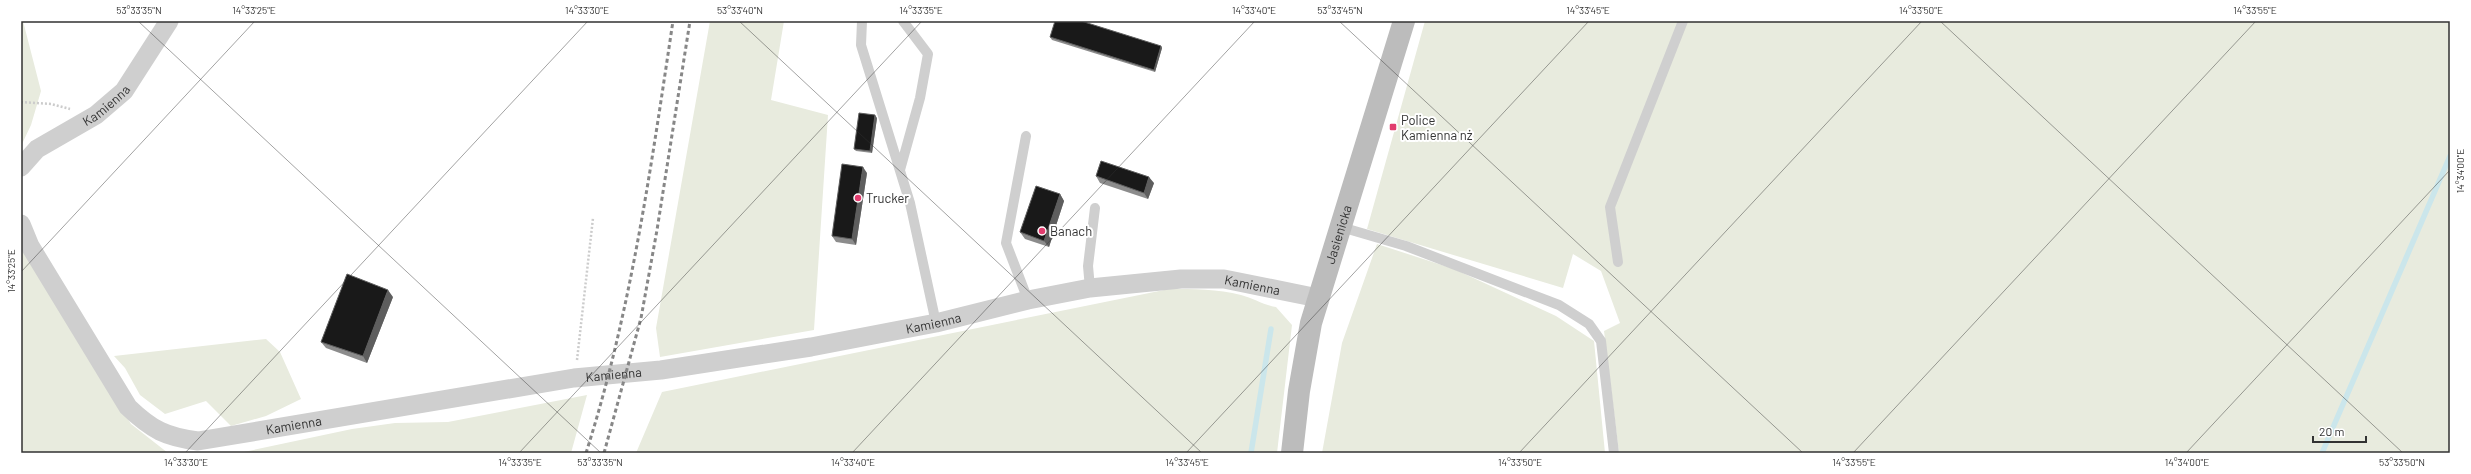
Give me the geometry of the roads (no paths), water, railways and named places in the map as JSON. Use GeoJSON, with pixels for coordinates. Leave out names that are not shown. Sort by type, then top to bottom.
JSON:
{"type":"FeatureCollection","features":[{"type":"Feature","properties":{"kind":"main road","name":"Jasienicka"},"geometry":{"type":"LineString","coordinates":[[1292,453],[1306,347],[1318,298],[1404,21]]}},
{"type":"Feature","properties":{"kind":"street","name":"Kamienna"},"geometry":{"type":"LineString","coordinates":[[21,167],[37,150],[96,115],[124,91],[169,21]]}},
{"type":"Feature","properties":{"kind":"street","name":"Kamienna"},"geometry":{"type":"LineString","coordinates":[[21,224],[30,246],[128,407],[146,424],[164,434],[181,439],[204,441],[574,378],[660,370],[811,347],[936,323],[1028,300],[1090,288],[1181,278],[1224,279],[1318,298]]}},
{"type":"Feature","properties":{"kind":"lane"},"geometry":{"type":"LineString","coordinates":[[862,21],[860,45],[910,203],[936,323]]}},
{"type":"Feature","properties":{"kind":"lane"},"geometry":{"type":"LineString","coordinates":[[900,170],[920,98],[928,54],[902,21]]}},
{"type":"Feature","properties":{"kind":"lane"},"geometry":{"type":"LineString","coordinates":[[1618,262],[1610,207],[1683,21]]}},
{"type":"Feature","properties":{"kind":"lane"},"geometry":{"type":"LineString","coordinates":[[1026,136],[1006,243],[1028,300]]}},
{"type":"Feature","properties":{"kind":"lane"},"geometry":{"type":"LineString","coordinates":[[1090,288],[1088,266],[1095,208]]}},
{"type":"Feature","properties":{"kind":"lane"},"geometry":{"type":"LineString","coordinates":[[1341,227],[1406,246],[1559,304],[1589,324],[1601,341],[1614,453]]}},
{"type":"Feature","properties":{"kind":"waterway"},"geometry":{"type":"LineString","coordinates":[[2322,453],[2450,156]]}},
{"type":"Feature","properties":{"kind":"waterway"},"geometry":{"type":"LineString","coordinates":[[1251,453],[1271,329]]}},
{"type":"Feature","properties":{"kind":"railway"},"geometry":{"type":"LineString","coordinates":[[586,453],[602,400],[628,293],[648,185],[673,21]]}},
{"type":"Feature","properties":{"kind":"railway"},"geometry":{"type":"LineString","coordinates":[[604,453],[641,318],[657,230],[690,21]]}},
{"type":"Feature","properties":{"kind":"place","name":"Police Kamienna nż"},"geometry":{"type":"Point","coordinates":[1393,127]}},
{"type":"Feature","properties":{"kind":"place","name":"Trucker"},"geometry":{"type":"Point","coordinates":[858,198]}},
{"type":"Feature","properties":{"kind":"place","name":"Banach"},"geometry":{"type":"Point","coordinates":[1042,231]}}]}
